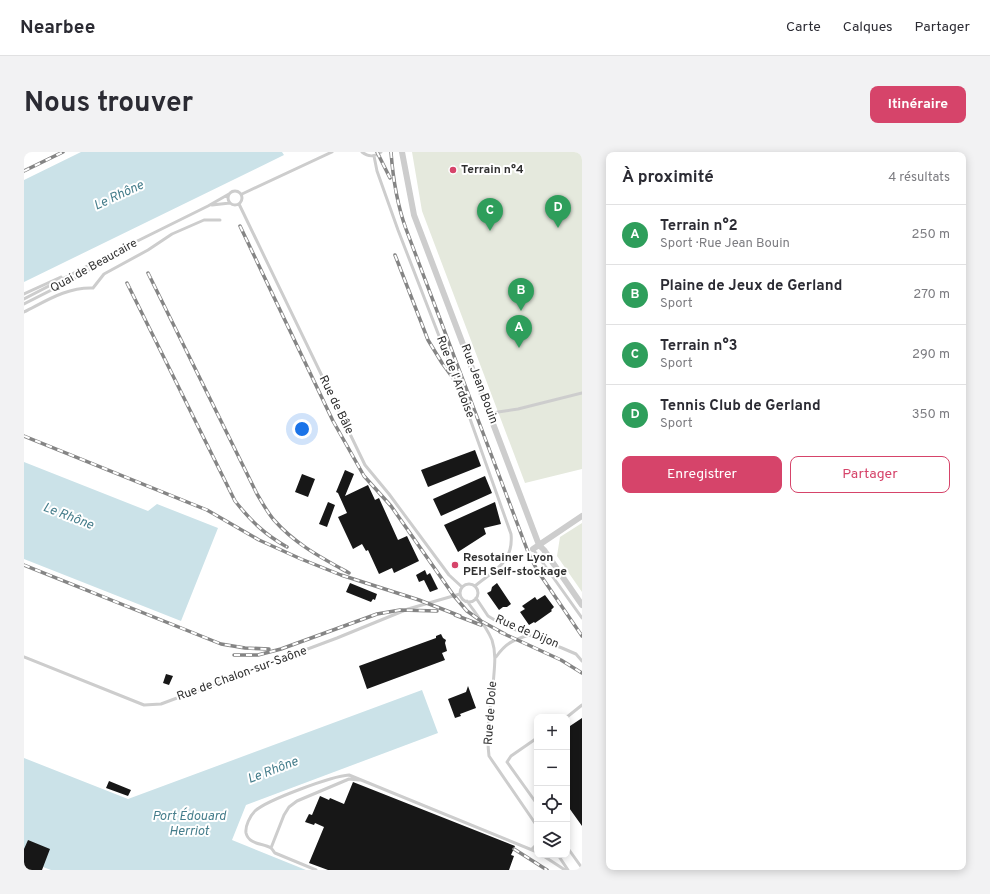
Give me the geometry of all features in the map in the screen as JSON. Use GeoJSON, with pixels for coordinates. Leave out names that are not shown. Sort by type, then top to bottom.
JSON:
{"type":"FeatureCollection","features":[{"type":"Feature","properties":{"kind":"street","name":"Rue Jean Bouin"},"geometry":{"type":"LineString","coordinates":[[402,152],[414,215],[539,544],[582,605]]}},
{"type":"Feature","properties":{"kind":"street"},"geometry":{"type":"LineString","coordinates":[[533,549],[582,516]]}},
{"type":"Feature","properties":{"kind":"lane","name":"Quai de Beaucaire"},"geometry":{"type":"LineString","coordinates":[[24,304],[85,273],[105,257],[208,206],[232,191],[237,190],[242,194],[332,152]]}},
{"type":"Feature","properties":{"kind":"lane"},"geometry":{"type":"LineString","coordinates":[[362,152],[366,155],[374,156],[381,152]]}},
{"type":"Feature","properties":{"kind":"lane","name":"Rue de l'Ardoise"},"geometry":{"type":"LineString","coordinates":[[374,156],[377,171],[398,230],[458,385],[511,534],[512,544],[509,557],[502,565],[475,586]]}},
{"type":"Feature","properties":{"kind":"lane"},"geometry":{"type":"LineString","coordinates":[[229,194],[228,198],[230,203]]}},
{"type":"Feature","properties":{"kind":"lane"},"geometry":{"type":"LineString","coordinates":[[239,204],[242,199],[242,194]]}},
{"type":"Feature","properties":{"kind":"lane","name":"Quai de Beaucaire"},"geometry":{"type":"LineString","coordinates":[[208,206],[230,203],[234,205],[239,204]]}},
{"type":"Feature","properties":{"kind":"lane","name":"Rue de Bâle"},"geometry":{"type":"LineString","coordinates":[[239,204],[365,465],[390,494],[449,575],[462,587]]}},
{"type":"Feature","properties":{"kind":"lane"},"geometry":{"type":"LineString","coordinates":[[24,312],[66,292],[81,288],[93,288],[104,274],[148,250],[172,234],[204,220],[220,220]]}},
{"type":"Feature","properties":{"kind":"lane"},"geometry":{"type":"LineString","coordinates":[[24,299],[105,257]]}},
{"type":"Feature","properties":{"kind":"lane"},"geometry":{"type":"LineString","coordinates":[[24,294],[70,274]]}},
{"type":"Feature","properties":{"kind":"lane"},"geometry":{"type":"LineString","coordinates":[[490,415],[582,393]]}},
{"type":"Feature","properties":{"kind":"lane"},"geometry":{"type":"LineString","coordinates":[[533,549],[582,618]]}},
{"type":"Feature","properties":{"kind":"lane"},"geometry":{"type":"LineString","coordinates":[[469,584],[475,586],[478,590],[476,598],[472,601],[466,602],[462,599],[460,594],[462,587],[469,584]]}},
{"type":"Feature","properties":{"kind":"lane","name":"Rue de Chalon-sur-Saône"},"geometry":{"type":"LineString","coordinates":[[24,657],[144,705],[161,704],[337,638],[408,609],[460,594]]}},
{"type":"Feature","properties":{"kind":"lane","name":"Rue de Dijon"},"geometry":{"type":"LineString","coordinates":[[476,598],[488,616],[503,625],[576,654],[582,661]]}},
{"type":"Feature","properties":{"kind":"lane","name":"Rue de Dole"},"geometry":{"type":"LineString","coordinates":[[466,602],[485,627],[492,641],[496,658],[489,718],[489,756],[534,822]]}},
{"type":"Feature","properties":{"kind":"lane"},"geometry":{"type":"LineString","coordinates":[[496,658],[504,646],[516,639],[529,635]]}},
{"type":"Feature","properties":{"kind":"lane"},"geometry":{"type":"LineString","coordinates":[[570,715],[582,705]]}},
{"type":"Feature","properties":{"kind":"lane"},"geometry":{"type":"LineString","coordinates":[[534,740],[511,756],[507,762],[534,800]]}},
{"type":"Feature","properties":{"kind":"lane"},"geometry":{"type":"LineString","coordinates":[[316,870],[275,853],[271,848],[255,843],[248,837],[246,832],[250,817],[255,811],[264,805],[341,775],[349,774],[355,776],[359,780]]}},
{"type":"Feature","properties":{"kind":"lane"},"geometry":{"type":"LineString","coordinates":[[271,848],[284,815],[294,804],[349,779],[359,780],[532,849]]}},
{"type":"Feature","properties":{"kind":"lane"},"geometry":{"type":"LineString","coordinates":[[570,851],[582,868]]}},
{"type":"Feature","properties":{"kind":"lane"},"geometry":{"type":"LineString","coordinates":[[547,858],[565,870]]}},
{"type":"Feature","properties":{"kind":"lane"},"geometry":{"type":"LineString","coordinates":[[560,858],[568,870]]}},
{"type":"Feature","properties":{"kind":"shaded area"},"geometry":{"type":"Polygon","coordinates":[[[412,152],[582,152],[582,469],[525,483],[422,211],[412,152]]]}},
{"type":"Feature","properties":{"kind":"shaded area"},"geometry":{"type":"Polygon","coordinates":[[[582,523],[582,592],[557,556],[560,537],[582,523]]]}},
{"type":"Feature","properties":{"kind":"water","name":"Le Rhône"},"geometry":{"type":"Polygon","coordinates":[[[81,152],[282,152],[284,155],[24,282],[24,180],[81,152]]]}},
{"type":"Feature","properties":{"kind":"water","name":"Le Rhône"},"geometry":{"type":"Polygon","coordinates":[[[24,462],[148,511],[157,504],[218,528],[181,621],[24,559],[24,462]]]}},
{"type":"Feature","properties":{"kind":"water","name":"Port Édouard Herriot"},"geometry":{"type":"Polygon","coordinates":[[[422,690],[438,733],[246,805],[232,840],[306,870],[51,870],[24,860],[24,758],[128,799],[422,690]]]}},
{"type":"Feature","properties":{"kind":"building"},"geometry":{"type":"Polygon","coordinates":[[[475,450],[481,466],[428,487],[421,470],[475,450]]]}},
{"type":"Feature","properties":{"kind":"building"},"geometry":{"type":"Polygon","coordinates":[[[345,470],[354,474],[345,496],[368,485],[375,500],[379,498],[398,540],[407,536],[419,561],[394,573],[392,568],[379,574],[368,550],[366,551],[362,544],[353,549],[338,517],[347,513],[338,493],[336,492],[345,470]]]}},
{"type":"Feature","properties":{"kind":"building"},"geometry":{"type":"Polygon","coordinates":[[[302,474],[315,479],[308,497],[295,492],[302,474]]]}},
{"type":"Feature","properties":{"kind":"building"},"geometry":{"type":"Polygon","coordinates":[[[485,476],[492,493],[441,516],[433,499],[485,476]]]}},
{"type":"Feature","properties":{"kind":"building"},"geometry":{"type":"Polygon","coordinates":[[[328,502],[335,505],[327,527],[319,524],[328,502]]]}},
{"type":"Feature","properties":{"kind":"building"},"geometry":{"type":"Polygon","coordinates":[[[495,502],[501,524],[484,528],[486,534],[458,552],[444,525],[495,502]]]}},
{"type":"Feature","properties":{"kind":"building"},"geometry":{"type":"Polygon","coordinates":[[[425,570],[427,575],[430,573],[438,589],[430,592],[424,580],[419,582],[416,575],[425,570]]]}},
{"type":"Feature","properties":{"kind":"building"},"geometry":{"type":"Polygon","coordinates":[[[350,583],[377,594],[375,600],[373,599],[371,602],[346,592],[350,583]]]}},
{"type":"Feature","properties":{"kind":"building"},"geometry":{"type":"Polygon","coordinates":[[[497,583],[511,604],[499,610],[487,593],[491,591],[492,587],[497,583]]]}},
{"type":"Feature","properties":{"kind":"building"},"geometry":{"type":"Polygon","coordinates":[[[545,595],[554,607],[551,610],[552,611],[535,623],[534,622],[529,625],[520,612],[525,609],[522,606],[535,597],[537,600],[545,595]]]}},
{"type":"Feature","properties":{"kind":"building"},"geometry":{"type":"Polygon","coordinates":[[[441,634],[446,640],[445,643],[447,651],[442,653],[445,660],[367,689],[359,666],[436,638],[436,636],[441,634]]]}},
{"type":"Feature","properties":{"kind":"building"},"geometry":{"type":"Polygon","coordinates":[[[166,674],[173,676],[169,685],[163,683],[166,674]]]}},
{"type":"Feature","properties":{"kind":"building"},"geometry":{"type":"Polygon","coordinates":[[[468,686],[476,708],[460,714],[461,716],[455,718],[448,699],[466,692],[468,686]]]}},
{"type":"Feature","properties":{"kind":"building"},"geometry":{"type":"Polygon","coordinates":[[[582,718],[582,826],[570,809],[570,726],[582,718]]]}},
{"type":"Feature","properties":{"kind":"building"},"geometry":{"type":"Polygon","coordinates":[[[109,781],[131,790],[128,796],[106,788],[109,781]]]}},
{"type":"Feature","properties":{"kind":"building"},"geometry":{"type":"Polygon","coordinates":[[[353,782],[515,846],[511,855],[514,856],[509,870],[328,870],[309,863],[324,827],[315,823],[314,825],[305,822],[309,814],[312,815],[320,796],[329,800],[330,798],[344,804],[353,782]]]}},
{"type":"Feature","properties":{"kind":"building"},"geometry":{"type":"Polygon","coordinates":[[[28,840],[50,849],[42,870],[24,870],[24,849],[28,840]]]}},
{"type":"Feature","properties":{"kind":"railway"},"geometry":{"type":"LineString","coordinates":[[24,171],[63,152]]}},
{"type":"Feature","properties":{"kind":"railway"},"geometry":{"type":"LineString","coordinates":[[377,152],[390,178]]}},
{"type":"Feature","properties":{"kind":"railway"},"geometry":{"type":"LineString","coordinates":[[391,152],[396,191],[406,229],[528,552],[537,570],[582,636]]}},
{"type":"Feature","properties":{"kind":"railway"},"geometry":{"type":"LineString","coordinates":[[240,226],[333,421],[364,476],[391,506],[454,596],[467,611],[481,621],[505,634]]}},
{"type":"Feature","properties":{"kind":"railway"},"geometry":{"type":"LineString","coordinates":[[395,255],[428,340],[464,394]]}},
{"type":"Feature","properties":{"kind":"railway"},"geometry":{"type":"LineString","coordinates":[[148,273],[257,494],[267,510],[282,529],[300,543],[349,573]]}},
{"type":"Feature","properties":{"kind":"railway"},"geometry":{"type":"LineString","coordinates":[[127,283],[235,501],[258,527],[287,547]]}},
{"type":"Feature","properties":{"kind":"railway"},"geometry":{"type":"LineString","coordinates":[[24,436],[207,510],[259,540],[301,559],[341,575],[419,600],[460,616]]}},
{"type":"Feature","properties":{"kind":"railway"},"geometry":{"type":"LineString","coordinates":[[24,565],[221,644],[245,648],[269,649]]}},
{"type":"Feature","properties":{"kind":"railway"},"geometry":{"type":"LineString","coordinates":[[234,655],[258,655],[281,649],[377,614],[400,610],[437,611]]}},
{"type":"Feature","properties":{"kind":"railway"},"geometry":{"type":"LineString","coordinates":[[455,615],[481,625]]}},
{"type":"Feature","properties":{"kind":"railway"},"geometry":{"type":"LineString","coordinates":[[500,632],[561,660],[582,673]]}},
{"type":"Feature","properties":{"kind":"railway"},"geometry":{"type":"LineString","coordinates":[[514,849],[547,870]]}},
{"type":"Feature","properties":{"kind":"place","name":"Terrain n°4"},"geometry":{"type":"Point","coordinates":[453,170]}},
{"type":"Feature","properties":{"kind":"place","name":"Tennis Club de Gerland"},"geometry":{"type":"Point","coordinates":[558,228]}},
{"type":"Feature","properties":{"kind":"place","name":"Terrain n°3"},"geometry":{"type":"Point","coordinates":[490,231]}},
{"type":"Feature","properties":{"kind":"place","name":"Plaine de Jeux de Gerland"},"geometry":{"type":"Point","coordinates":[521,311]}},
{"type":"Feature","properties":{"kind":"place","name":"Terrain n°2"},"geometry":{"type":"Point","coordinates":[519,348]}},
{"type":"Feature","properties":{"kind":"place","name":"Resotainer Lyon PEH Self-stockage"},"geometry":{"type":"Point","coordinates":[455,565]}}]}
